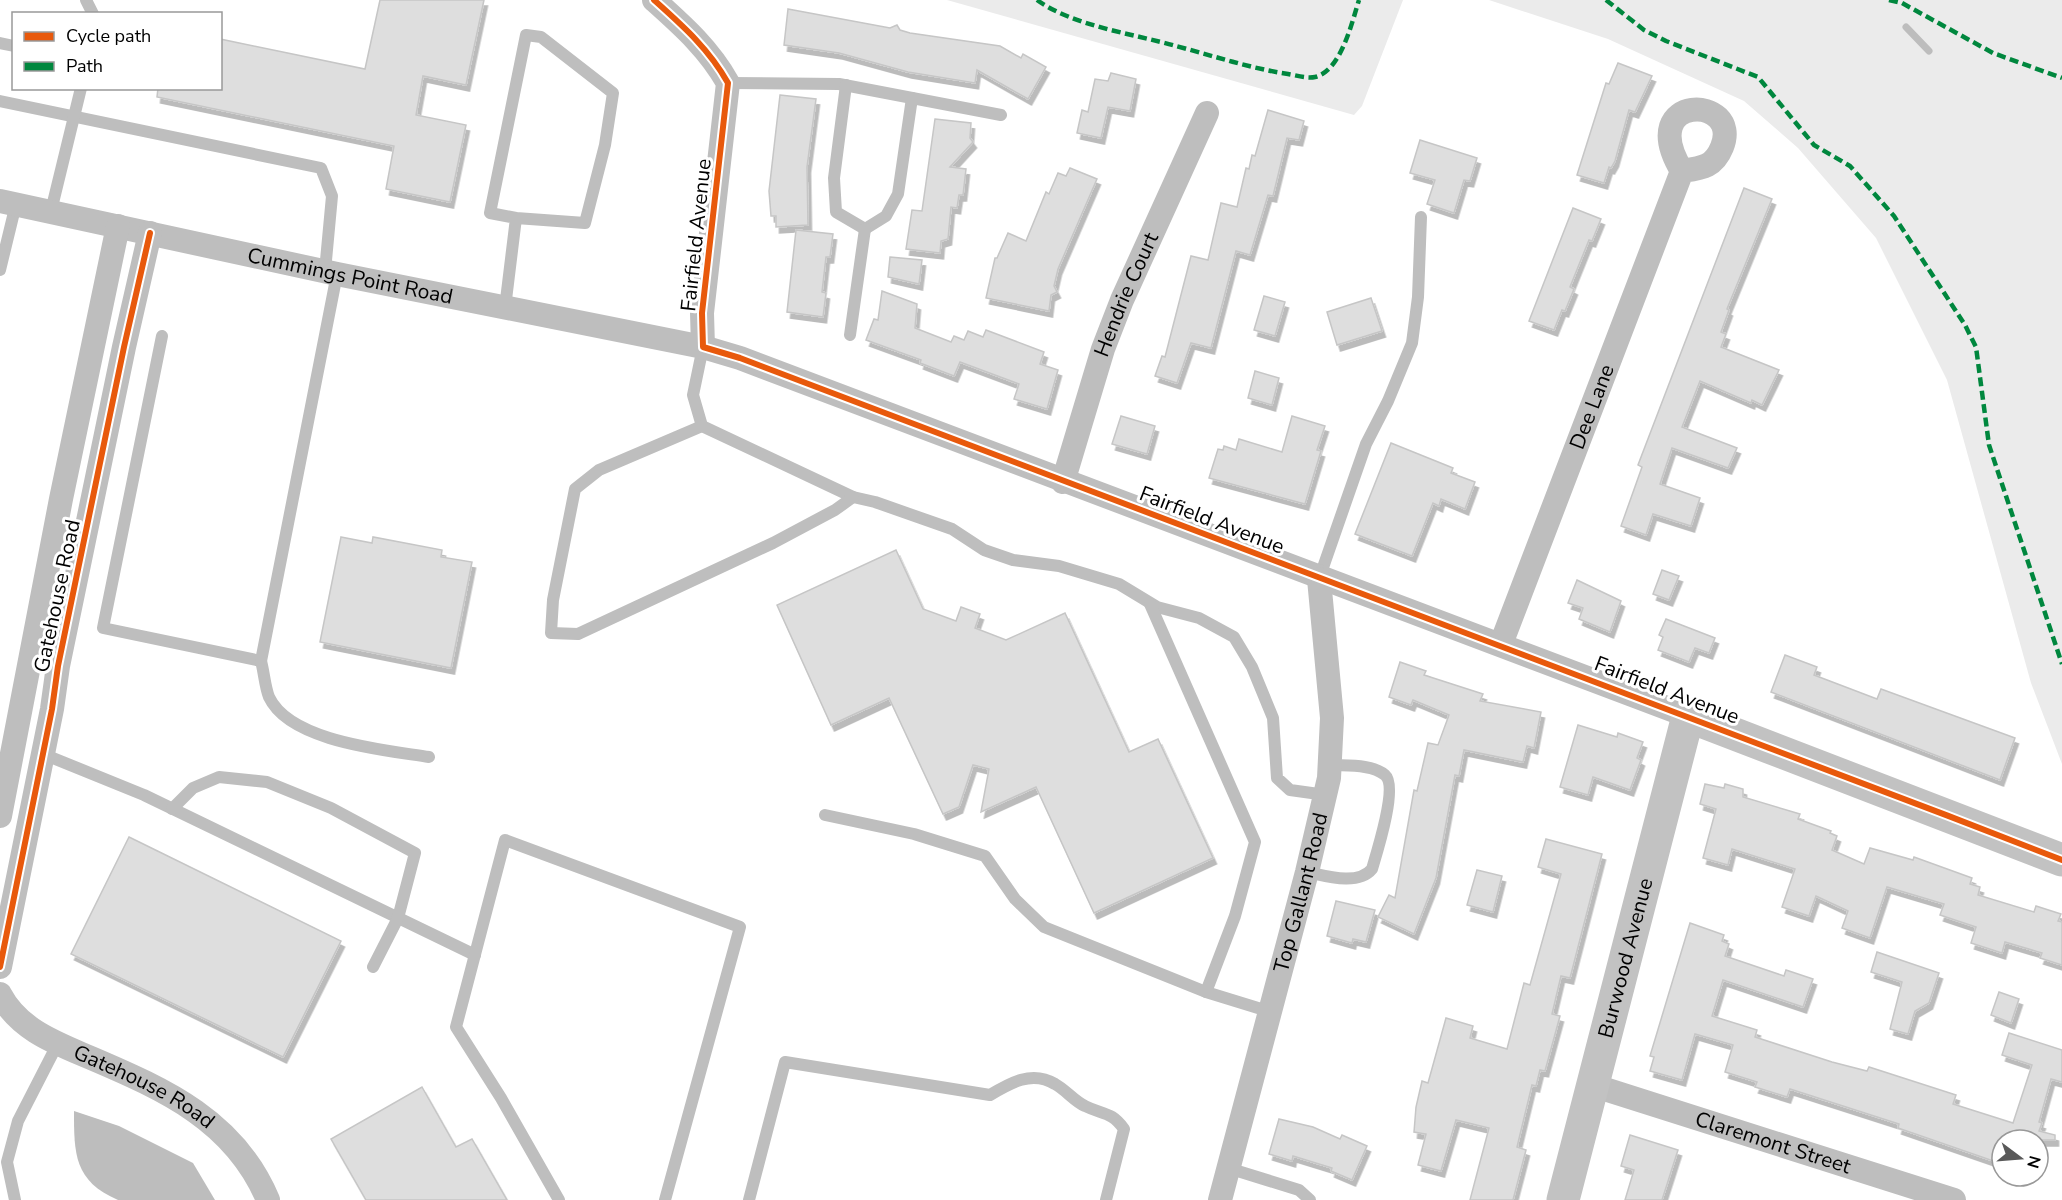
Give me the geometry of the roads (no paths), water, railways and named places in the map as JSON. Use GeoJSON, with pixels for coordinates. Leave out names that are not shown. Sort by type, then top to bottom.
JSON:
{"type":"FeatureCollection","features":[{"type":"Feature","properties":{"kind":"street"},"geometry":{"type":"LineString","coordinates":[[654,0],[693,34],[714,57],[728,83]]}},
{"type":"Feature","properties":{"kind":"street","name":"Fairfield Avenue"},"geometry":{"type":"LineString","coordinates":[[728,83],[702,313],[703,347],[740,358],[1319,579],[1502,644],[2062,860]]}},
{"type":"Feature","properties":{"kind":"street","name":"Hendrie Court"},"geometry":{"type":"LineString","coordinates":[[1063,482],[1102,349],[1132,277],[1207,113]]}},
{"type":"Feature","properties":{"kind":"street","name":"Dee Lane"},"geometry":{"type":"LineString","coordinates":[[1502,644],[1682,171]]}},
{"type":"Feature","properties":{"kind":"street","name":"Cummings Point Road"},"geometry":{"type":"LineString","coordinates":[[8,202],[331,273],[703,347]]}},
{"type":"Feature","properties":{"kind":"street","name":"Gatehouse Road"},"geometry":{"type":"LineString","coordinates":[[0,816],[10,712],[118,226]]}},
{"type":"Feature","properties":{"kind":"street","name":"Gatehouse Road"},"geometry":{"type":"LineString","coordinates":[[0,967],[43,754],[58,666],[150,233]]}},
{"type":"Feature","properties":{"kind":"street","name":"Top Gallant Road"},"geometry":{"type":"LineString","coordinates":[[1220,1200],[1307,872],[1331,765],[1332,710],[1319,579]]}},
{"type":"Feature","properties":{"kind":"street","name":"Burwood Avenue"},"geometry":{"type":"LineString","coordinates":[[1563,1200],[1688,716]]}},
{"type":"Feature","properties":{"kind":"street","name":"Gatehouse Road"},"geometry":{"type":"LineString","coordinates":[[0,994],[24,1025],[58,1044],[174,1098],[218,1126],[242,1152],[268,1200]]}},
{"type":"Feature","properties":{"kind":"street","name":"Claremont Street"},"geometry":{"type":"LineString","coordinates":[[1592,1085],[1954,1200]]}},
{"type":"Feature","properties":{"kind":"lane"},"geometry":{"type":"LineString","coordinates":[[525,35],[541,37],[614,93],[605,145],[585,223],[516,218],[490,213],[525,35]]}},
{"type":"Feature","properties":{"kind":"lane"},"geometry":{"type":"LineString","coordinates":[[728,83],[846,86],[1001,115]]}},
{"type":"Feature","properties":{"kind":"lane"},"geometry":{"type":"LineString","coordinates":[[846,86],[834,178],[836,212],[865,229]]}},
{"type":"Feature","properties":{"kind":"lane"},"geometry":{"type":"LineString","coordinates":[[51,211],[81,90]]}},
{"type":"Feature","properties":{"kind":"lane"},"geometry":{"type":"LineString","coordinates":[[865,229],[886,216],[898,194],[912,98]]}},
{"type":"Feature","properties":{"kind":"lane"},"geometry":{"type":"LineString","coordinates":[[0,101],[321,168],[332,196],[331,273],[261,661],[269,697],[281,712],[306,729],[330,739],[429,757]]}},
{"type":"Feature","properties":{"kind":"lane"},"geometry":{"type":"LineString","coordinates":[[0,270],[8,202]]}},
{"type":"Feature","properties":{"kind":"lane"},"geometry":{"type":"LineString","coordinates":[[1319,579],[1366,444],[1401,374],[1412,343],[1418,297],[1421,217]]}},
{"type":"Feature","properties":{"kind":"lane"},"geometry":{"type":"LineString","coordinates":[[505,308],[516,218]]}},
{"type":"Feature","properties":{"kind":"lane"},"geometry":{"type":"LineString","coordinates":[[850,335],[865,229]]}},
{"type":"Feature","properties":{"kind":"lane"},"geometry":{"type":"LineString","coordinates":[[162,336],[103,628],[261,661]]}},
{"type":"Feature","properties":{"kind":"lane"},"geometry":{"type":"LineString","coordinates":[[702,426],[693,395],[703,347]]}},
{"type":"Feature","properties":{"kind":"lane"},"geometry":{"type":"LineString","coordinates":[[853,497],[835,510],[773,543],[578,634],[551,633],[553,600],[575,489],[599,470],[702,426],[853,497],[875,502],[952,529],[993,554],[1013,560],[1059,567],[1119,584],[1150,604],[1199,618],[1234,637],[1252,667],[1273,718],[1277,778],[1290,790],[1326,795]]}},
{"type":"Feature","properties":{"kind":"lane"},"geometry":{"type":"LineString","coordinates":[[1150,604],[1255,842],[1235,916],[1206,992]]}},
{"type":"Feature","properties":{"kind":"lane"},"geometry":{"type":"LineString","coordinates":[[43,754],[172,809],[475,955]]}},
{"type":"Feature","properties":{"kind":"lane"},"geometry":{"type":"LineString","coordinates":[[1307,872],[1345,878],[1358,878],[1368,874],[1372,869],[1385,819],[1391,787],[1388,777],[1380,771],[1331,765]]}},
{"type":"Feature","properties":{"kind":"lane"},"geometry":{"type":"LineString","coordinates":[[172,809],[193,788],[219,777],[267,782],[331,808],[415,853],[398,918],[374,967]]}},
{"type":"Feature","properties":{"kind":"lane"},"geometry":{"type":"LineString","coordinates":[[825,815],[914,834],[985,856],[1015,899],[1044,927],[1206,992],[1270,1012]]}},
{"type":"Feature","properties":{"kind":"lane"},"geometry":{"type":"LineString","coordinates":[[559,1200],[501,1098],[456,1027],[506,840],[740,927],[665,1200]]}},
{"type":"Feature","properties":{"kind":"lane"},"geometry":{"type":"LineString","coordinates":[[15,1200],[7,1162],[18,1122],[58,1044]]}},
{"type":"Feature","properties":{"kind":"lane"},"geometry":{"type":"LineString","coordinates":[[749,1200],[785,1062],[990,1095],[1011,1083],[1035,1076],[1054,1083],[1084,1106],[1115,1116],[1124,1129],[1106,1200]]}},
{"type":"Feature","properties":{"kind":"lane"},"geometry":{"type":"LineString","coordinates":[[1228,1168],[1299,1190],[1310,1200]]}},
{"type":"Feature","properties":{"kind":"waterway"},"geometry":{"type":"LineString","coordinates":[[1906,27],[1929,51]]}}]}
